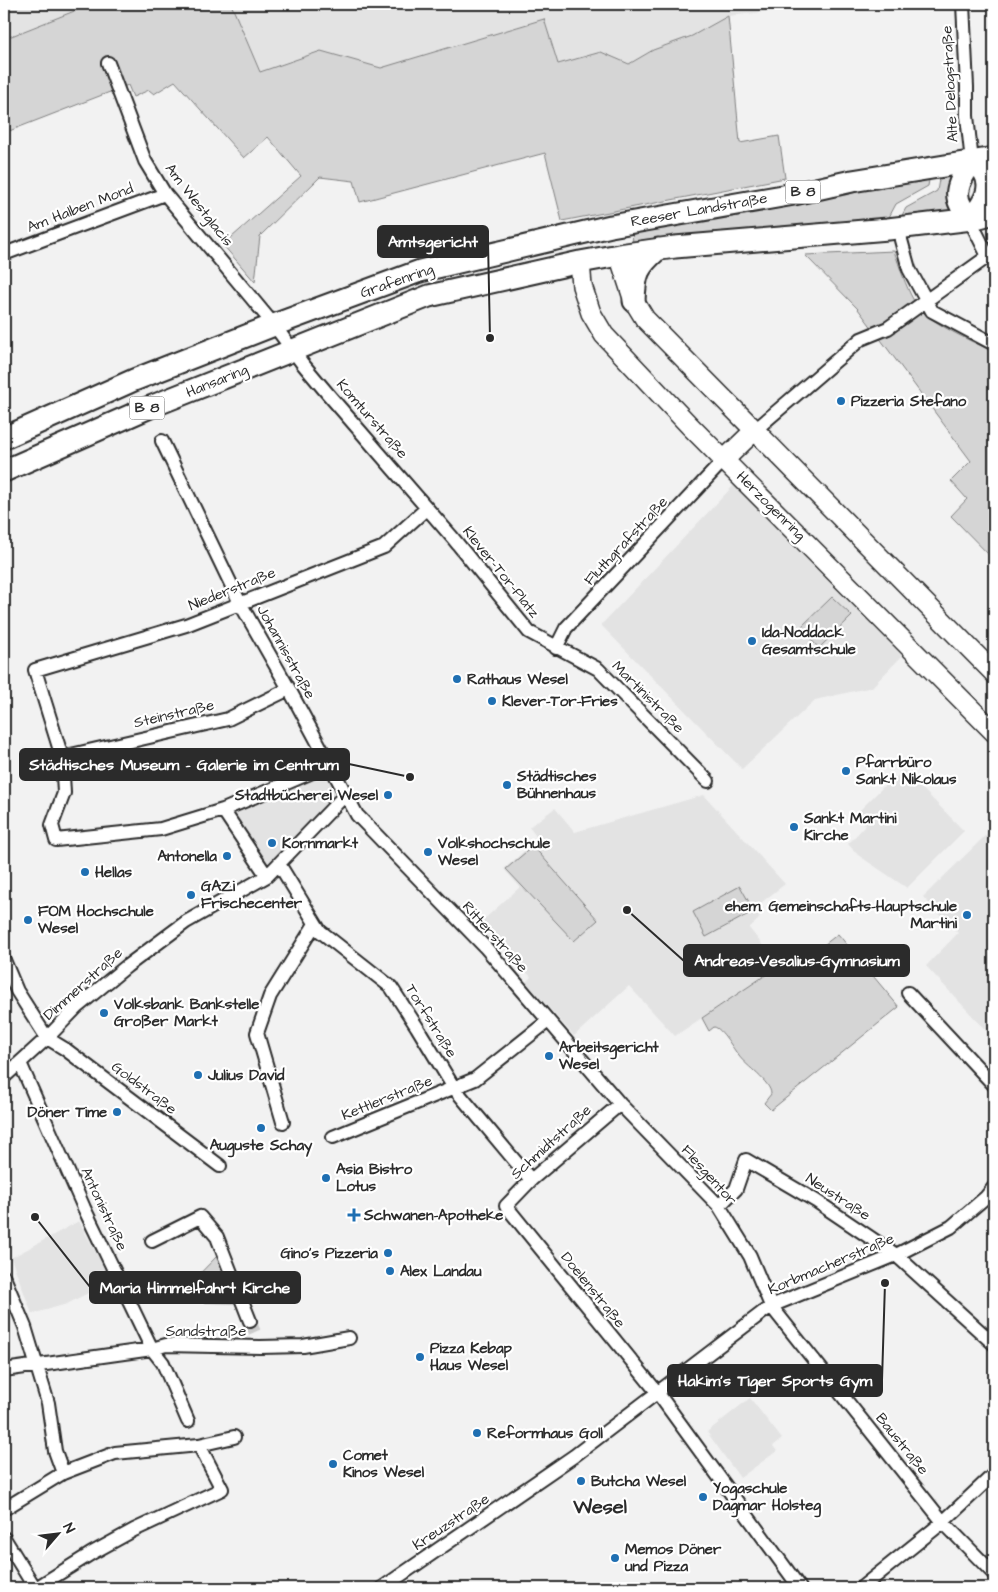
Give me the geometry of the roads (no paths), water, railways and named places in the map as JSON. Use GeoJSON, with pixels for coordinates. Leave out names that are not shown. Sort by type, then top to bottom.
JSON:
{"type":"FeatureCollection","features":[{"type":"Feature","properties":{"kind":"main road","name":"Reeser Landstraße"},"geometry":{"type":"LineString","coordinates":[[611,226],[794,194],[852,180],[994,158]]}},
{"type":"Feature","properties":{"kind":"main road"},"geometry":{"type":"LineString","coordinates":[[972,162],[984,172],[987,191],[984,201],[972,219],[961,210],[958,198],[961,178],[972,162]]}},
{"type":"Feature","properties":{"kind":"main road","name":"Reeser Landstraße"},"geometry":{"type":"LineString","coordinates":[[619,255],[658,249],[972,219],[994,213]]}},
{"type":"Feature","properties":{"kind":"main road"},"geometry":{"type":"LineString","coordinates":[[611,226],[634,302],[645,319],[994,673]]}},
{"type":"Feature","properties":{"kind":"main road","name":"Grafenring"},"geometry":{"type":"LineString","coordinates":[[274,325],[420,271],[611,226]]}},
{"type":"Feature","properties":{"kind":"main road"},"geometry":{"type":"LineString","coordinates":[[580,262],[588,231]]}},
{"type":"Feature","properties":{"kind":"main road"},"geometry":{"type":"LineString","coordinates":[[634,302],[637,271],[644,261],[658,249]]}},
{"type":"Feature","properties":{"kind":"main road","name":"Grafenring"},"geometry":{"type":"LineString","coordinates":[[293,350],[429,296],[619,255]]}},
{"type":"Feature","properties":{"kind":"main road","name":"Herzogenring"},"geometry":{"type":"LineString","coordinates":[[580,262],[582,286],[591,313],[604,335],[724,460],[994,732]]}},
{"type":"Feature","properties":{"kind":"main road","name":"Hansaring"},"geometry":{"type":"LineString","coordinates":[[4,438],[134,380],[274,325]]}},
{"type":"Feature","properties":{"kind":"main road","name":"Hansaring"},"geometry":{"type":"LineString","coordinates":[[4,471],[150,407],[293,350]]}},
{"type":"Feature","properties":{"kind":"main road"},"geometry":{"type":"LineString","coordinates":[[724,460],[754,431]]}},
{"type":"Feature","properties":{"kind":"street","name":"Alte Delogstraße"},"geometry":{"type":"LineString","coordinates":[[963,4],[968,87],[967,116],[972,162]]}},
{"type":"Feature","properties":{"kind":"street","name":"Am Westglacis"},"geometry":{"type":"LineString","coordinates":[[108,63],[145,161],[165,194],[293,350]]}},
{"type":"Feature","properties":{"kind":"street","name":"Am Halben Mond"},"geometry":{"type":"LineString","coordinates":[[5,252],[165,194]]}},
{"type":"Feature","properties":{"kind":"street"},"geometry":{"type":"LineString","coordinates":[[754,431],[861,339],[888,328],[991,254],[972,226],[972,219]]}},
{"type":"Feature","properties":{"kind":"street"},"geometry":{"type":"LineString","coordinates":[[900,227],[901,240],[909,269],[932,311],[994,344]]}},
{"type":"Feature","properties":{"kind":"street","name":"Komturstraße"},"geometry":{"type":"LineString","coordinates":[[293,350],[328,394],[427,508]]}},
{"type":"Feature","properties":{"kind":"street","name":"Johannisstraße"},"geometry":{"type":"LineString","coordinates":[[162,441],[240,603],[289,689],[345,795]]}},
{"type":"Feature","properties":{"kind":"street","name":"Fluthgrafstraße"},"geometry":{"type":"LineString","coordinates":[[556,648],[566,628],[724,460]]}},
{"type":"Feature","properties":{"kind":"street","name":"Niederstraße"},"geometry":{"type":"LineString","coordinates":[[62,757],[35,670],[186,625],[384,546],[427,508]]}},
{"type":"Feature","properties":{"kind":"street","name":"Klever-Tor-Platz"},"geometry":{"type":"LineString","coordinates":[[427,508],[529,632],[556,648]]}},
{"type":"Feature","properties":{"kind":"street","name":"Martinistraße"},"geometry":{"type":"LineString","coordinates":[[556,648],[598,669],[708,781]]}},
{"type":"Feature","properties":{"kind":"street","name":"Steinstraße"},"geometry":{"type":"LineString","coordinates":[[62,757],[228,719],[289,689]]}},
{"type":"Feature","properties":{"kind":"street"},"geometry":{"type":"LineString","coordinates":[[62,757],[64,793],[52,826],[56,840],[161,829],[223,810],[329,765]]}},
{"type":"Feature","properties":{"kind":"street"},"geometry":{"type":"LineString","coordinates":[[223,810],[267,876],[345,795]]}},
{"type":"Feature","properties":{"kind":"street","name":"Ritterstraße"},"geometry":{"type":"LineString","coordinates":[[345,795],[357,815],[486,948],[620,1104]]}},
{"type":"Feature","properties":{"kind":"street","name":"Torfstraße"},"geometry":{"type":"LineString","coordinates":[[279,864],[320,932],[391,987],[454,1088],[531,1180]]}},
{"type":"Feature","properties":{"kind":"street","name":"Dimmerstraße"},"geometry":{"type":"LineString","coordinates":[[4,1077],[47,1038],[77,1007],[126,966],[186,922],[267,876]]}},
{"type":"Feature","properties":{"kind":"street"},"geometry":{"type":"LineString","coordinates":[[283,1122],[256,1033],[270,996],[315,924]]}},
{"type":"Feature","properties":{"kind":"street"},"geometry":{"type":"LineString","coordinates":[[4,960],[16,991],[47,1038]]}},
{"type":"Feature","properties":{"kind":"street"},"geometry":{"type":"LineString","coordinates":[[908,993],[994,1085]]}},
{"type":"Feature","properties":{"kind":"street","name":"Kettlerstraße"},"geometry":{"type":"LineString","coordinates":[[333,1138],[475,1079],[548,1021]]}},
{"type":"Feature","properties":{"kind":"street","name":"Goldstraße"},"geometry":{"type":"LineString","coordinates":[[47,1038],[220,1166]]}},
{"type":"Feature","properties":{"kind":"street","name":"Antonistraße"},"geometry":{"type":"LineString","coordinates":[[20,1063],[84,1208],[152,1349],[163,1363],[188,1421]]}},
{"type":"Feature","properties":{"kind":"street","name":"Schmidtstraße"},"geometry":{"type":"LineString","coordinates":[[506,1206],[531,1180],[620,1104]]}},
{"type":"Feature","properties":{"kind":"street","name":"Flesgentor"},"geometry":{"type":"LineString","coordinates":[[620,1104],[719,1206],[750,1256],[771,1306]]}},
{"type":"Feature","properties":{"kind":"street","name":"Neustraße"},"geometry":{"type":"LineString","coordinates":[[719,1206],[736,1189],[746,1160],[816,1202],[896,1255],[994,1344]]}},
{"type":"Feature","properties":{"kind":"street","name":"Korbmacherstraße"},"geometry":{"type":"LineString","coordinates":[[538,1482],[771,1306],[896,1255],[951,1227],[986,1197],[994,1187]]}},
{"type":"Feature","properties":{"kind":"street","name":"Doelenstraße"},"geometry":{"type":"LineString","coordinates":[[506,1206],[657,1392],[800,1588]]}},
{"type":"Feature","properties":{"kind":"street"},"geometry":{"type":"LineString","coordinates":[[152,1241],[200,1217],[217,1237],[250,1321]]}},
{"type":"Feature","properties":{"kind":"street"},"geometry":{"type":"LineString","coordinates":[[4,1277],[25,1326],[48,1403],[55,1451],[63,1473]]}},
{"type":"Feature","properties":{"kind":"street","name":"Baustraße"},"geometry":{"type":"LineString","coordinates":[[771,1306],[943,1522],[994,1574]]}},
{"type":"Feature","properties":{"kind":"street","name":"Sandstraße"},"geometry":{"type":"LineString","coordinates":[[4,1370],[152,1349],[166,1345],[258,1342],[303,1346],[349,1338]]}},
{"type":"Feature","properties":{"kind":"street"},"geometry":{"type":"LineString","coordinates":[[4,1508],[63,1473],[115,1453],[199,1445],[234,1437]]}},
{"type":"Feature","properties":{"kind":"street"},"geometry":{"type":"LineString","coordinates":[[4,1538],[35,1588],[126,1534],[222,1490],[199,1445]]}},
{"type":"Feature","properties":{"kind":"street"},"geometry":{"type":"LineString","coordinates":[[860,1588],[943,1522],[994,1474]]}},
{"type":"Feature","properties":{"kind":"street","name":"Kreuzstraße"},"geometry":{"type":"LineString","coordinates":[[382,1588],[538,1482]]}},
{"type":"Feature","properties":{"kind":"tunnel"},"geometry":{"type":"LineString","coordinates":[[250,1321],[257,1337]]}},
{"type":"Feature","properties":{"kind":"place","name":"Amtsgericht"},"geometry":{"type":"Point","coordinates":[490,338]}},
{"type":"Feature","properties":{"kind":"place","name":"Pizzeria Stefano"},"geometry":{"type":"Point","coordinates":[841,401]}},
{"type":"Feature","properties":{"kind":"place","name":"Ida-Noddack Gesamtschule"},"geometry":{"type":"Point","coordinates":[752,641]}},
{"type":"Feature","properties":{"kind":"place","name":"Rathaus Wesel"},"geometry":{"type":"Point","coordinates":[457,679]}},
{"type":"Feature","properties":{"kind":"place","name":"Klever-Tor-Fries"},"geometry":{"type":"Point","coordinates":[492,701]}},
{"type":"Feature","properties":{"kind":"place","name":"Pfarrbüro Sankt Nikolaus"},"geometry":{"type":"Point","coordinates":[846,771]}},
{"type":"Feature","properties":{"kind":"place","name":"Städtisches Museum - Galerie im Centrum"},"geometry":{"type":"Point","coordinates":[410,777]}},
{"type":"Feature","properties":{"kind":"place","name":"Städtisches Bühnenhaus"},"geometry":{"type":"Point","coordinates":[507,785]}},
{"type":"Feature","properties":{"kind":"place","name":"Stadtbücherei Wesel"},"geometry":{"type":"Point","coordinates":[388,795]}},
{"type":"Feature","properties":{"kind":"place","name":"Sankt Martini Kirche"},"geometry":{"type":"Point","coordinates":[794,827]}},
{"type":"Feature","properties":{"kind":"place","name":"Kornmarkt"},"geometry":{"type":"Point","coordinates":[272,843]}},
{"type":"Feature","properties":{"kind":"place","name":"Volkshochschule Wesel"},"geometry":{"type":"Point","coordinates":[428,852]}},
{"type":"Feature","properties":{"kind":"place","name":"Antonella"},"geometry":{"type":"Point","coordinates":[227,856]}},
{"type":"Feature","properties":{"kind":"place","name":"Hellas"},"geometry":{"type":"Point","coordinates":[85,872]}},
{"type":"Feature","properties":{"kind":"place","name":"GAZi Frischecenter"},"geometry":{"type":"Point","coordinates":[191,895]}},
{"type":"Feature","properties":{"kind":"place","name":"Andreas-Vesalius-Gymnasium"},"geometry":{"type":"Point","coordinates":[627,910]}},
{"type":"Feature","properties":{"kind":"place","name":"ehem. Gemeinschafts-Hauptschule Martini"},"geometry":{"type":"Point","coordinates":[967,915]}},
{"type":"Feature","properties":{"kind":"place","name":"FOM Hochschule Wesel"},"geometry":{"type":"Point","coordinates":[28,920]}},
{"type":"Feature","properties":{"kind":"place","name":"Volksbank Bankstelle Großer Markt"},"geometry":{"type":"Point","coordinates":[104,1013]}},
{"type":"Feature","properties":{"kind":"place","name":"Arbeitsgericht Wesel"},"geometry":{"type":"Point","coordinates":[549,1056]}},
{"type":"Feature","properties":{"kind":"place","name":"Julius David"},"geometry":{"type":"Point","coordinates":[198,1075]}},
{"type":"Feature","properties":{"kind":"place","name":"Döner Time"},"geometry":{"type":"Point","coordinates":[117,1112]}},
{"type":"Feature","properties":{"kind":"place","name":"Auguste Schay"},"geometry":{"type":"Point","coordinates":[261,1128]}},
{"type":"Feature","properties":{"kind":"place","name":"Asia Bistro Lotus"},"geometry":{"type":"Point","coordinates":[326,1178]}},
{"type":"Feature","properties":{"kind":"place","name":"Schwanen-Apotheke"},"geometry":{"type":"Point","coordinates":[354,1215]}},
{"type":"Feature","properties":{"kind":"place","name":"Maria Himmelfahrt Kirche"},"geometry":{"type":"Point","coordinates":[35,1217]}},
{"type":"Feature","properties":{"kind":"place","name":"Gino's Pizzeria"},"geometry":{"type":"Point","coordinates":[388,1253]}},
{"type":"Feature","properties":{"kind":"place","name":"Alex Landau"},"geometry":{"type":"Point","coordinates":[390,1271]}},
{"type":"Feature","properties":{"kind":"place","name":"Hakim's Tiger Sports Gym"},"geometry":{"type":"Point","coordinates":[885,1283]}},
{"type":"Feature","properties":{"kind":"place","name":"Pizza Kebap Haus Wesel"},"geometry":{"type":"Point","coordinates":[420,1357]}},
{"type":"Feature","properties":{"kind":"place","name":"Reformhaus Goll"},"geometry":{"type":"Point","coordinates":[477,1433]}},
{"type":"Feature","properties":{"kind":"place","name":"Comet Kinos Wesel"},"geometry":{"type":"Point","coordinates":[333,1464]}},
{"type":"Feature","properties":{"kind":"place","name":"Butcha Wesel"},"geometry":{"type":"Point","coordinates":[581,1481]}},
{"type":"Feature","properties":{"kind":"place","name":"Yogaschule Dagmar Holsteg"},"geometry":{"type":"Point","coordinates":[703,1497]}},
{"type":"Feature","properties":{"kind":"place","name":"Memos Döner und Pizza"},"geometry":{"type":"Point","coordinates":[615,1558]}},
{"type":"Feature","properties":{"kind":"district","name":"Wesel"},"geometry":{"type":"Point","coordinates":[600,1507]}}]}
